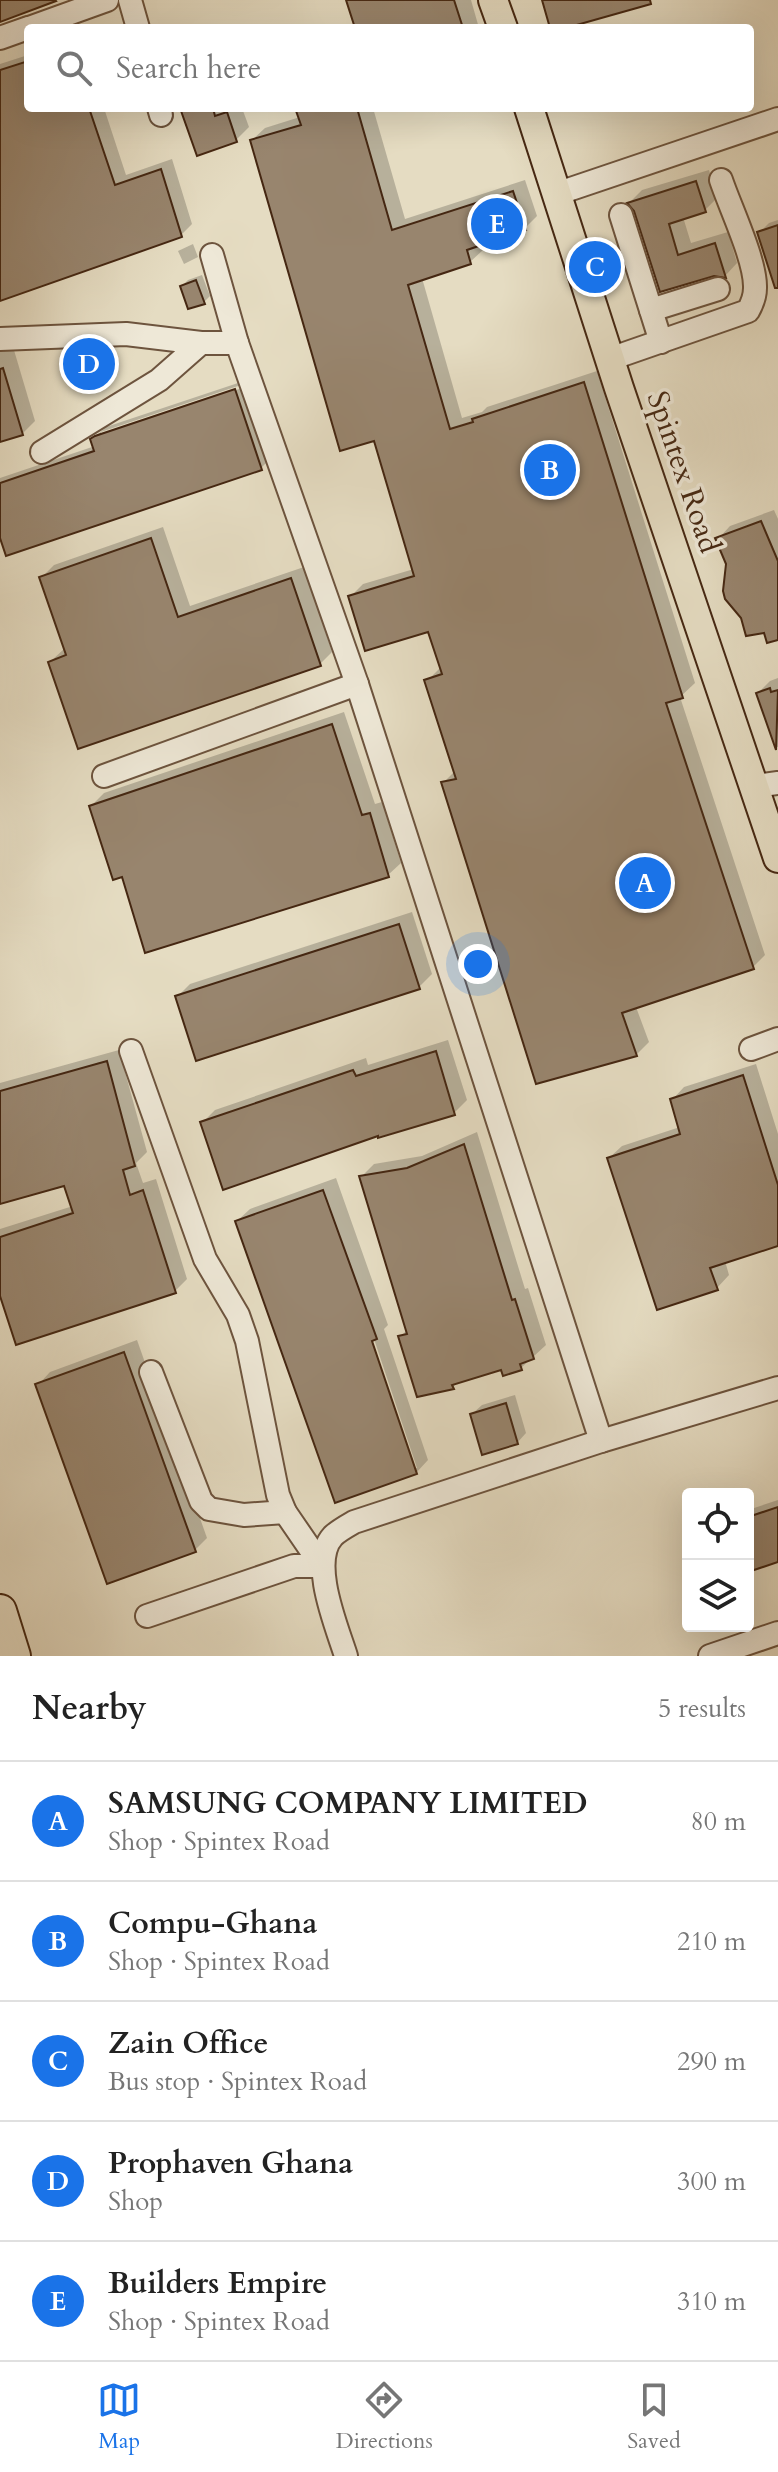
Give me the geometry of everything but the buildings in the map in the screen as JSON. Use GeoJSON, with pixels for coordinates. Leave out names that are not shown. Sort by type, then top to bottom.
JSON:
{"type":"FeatureCollection","features":[{"type":"Feature","properties":{"kind":"highway"},"geometry":{"type":"LineString","coordinates":[[0,1611],[14,1656]]}},
{"type":"Feature","properties":{"kind":"main road"},"geometry":{"type":"LineString","coordinates":[[493,0],[502,24]]}},
{"type":"Feature","properties":{"kind":"main road","name":"Spintex Road"},"geometry":{"type":"LineString","coordinates":[[530,112],[610,359],[767,785],[778,858]]}},
{"type":"Feature","properties":{"kind":"lane"},"geometry":{"type":"LineString","coordinates":[[39,24],[107,0]]}},
{"type":"Feature","properties":{"kind":"lane"},"geometry":{"type":"LineString","coordinates":[[130,0],[137,24]]}},
{"type":"Feature","properties":{"kind":"lane"},"geometry":{"type":"LineString","coordinates":[[0,38],[24,29]]}},
{"type":"Feature","properties":{"kind":"lane"},"geometry":{"type":"LineString","coordinates":[[556,194],[778,119]]}},
{"type":"Feature","properties":{"kind":"lane"},"geometry":{"type":"LineString","coordinates":[[610,359],[748,311],[754,301],[756,286],[753,269],[721,180]]}},
{"type":"Feature","properties":{"kind":"lane"},"geometry":{"type":"LineString","coordinates":[[621,215],[661,342]]}},
{"type":"Feature","properties":{"kind":"lane"},"geometry":{"type":"LineString","coordinates":[[212,255],[237,343],[357,684],[601,1441]]}},
{"type":"Feature","properties":{"kind":"lane"},"geometry":{"type":"LineString","coordinates":[[651,310],[718,289]]}},
{"type":"Feature","properties":{"kind":"lane"},"geometry":{"type":"LineString","coordinates":[[0,339],[126,334],[201,343],[237,343]]}},
{"type":"Feature","properties":{"kind":"lane"},"geometry":{"type":"LineString","coordinates":[[42,452],[159,380],[201,343]]}},
{"type":"Feature","properties":{"kind":"lane"},"geometry":{"type":"LineString","coordinates":[[104,776],[357,684]]}},
{"type":"Feature","properties":{"kind":"lane"},"geometry":{"type":"LineString","coordinates":[[751,1049],[778,1039]]}},
{"type":"Feature","properties":{"kind":"lane"},"geometry":{"type":"LineString","coordinates":[[131,1051],[205,1259],[238,1315],[247,1341],[278,1495],[285,1512],[322,1566],[346,1656]]}},
{"type":"Feature","properties":{"kind":"lane"},"geometry":{"type":"LineString","coordinates":[[151,1372],[201,1501],[209,1509],[244,1515],[285,1512]]}},
{"type":"Feature","properties":{"kind":"lane"},"geometry":{"type":"LineString","coordinates":[[322,1566],[331,1537],[354,1522],[601,1441],[778,1388]]}},
{"type":"Feature","properties":{"kind":"lane"},"geometry":{"type":"LineString","coordinates":[[147,1616],[294,1566],[322,1566]]}},
{"type":"Feature","properties":{"kind":"lane"},"geometry":{"type":"LineString","coordinates":[[710,1656],[778,1633]]}},
{"type":"Feature","properties":{"kind":"place","name":"Builders Empire"},"geometry":{"type":"Point","coordinates":[497,224]}},
{"type":"Feature","properties":{"kind":"place","name":"Zain Office"},"geometry":{"type":"Point","coordinates":[595,267]}},
{"type":"Feature","properties":{"kind":"place","name":"Prophaven Ghana"},"geometry":{"type":"Point","coordinates":[89,364]}},
{"type":"Feature","properties":{"kind":"place","name":"Compu-Ghana"},"geometry":{"type":"Point","coordinates":[550,470]}},
{"type":"Feature","properties":{"kind":"place","name":"SAMSUNG COMPANY LIMITED"},"geometry":{"type":"Point","coordinates":[645,883]}}]}
